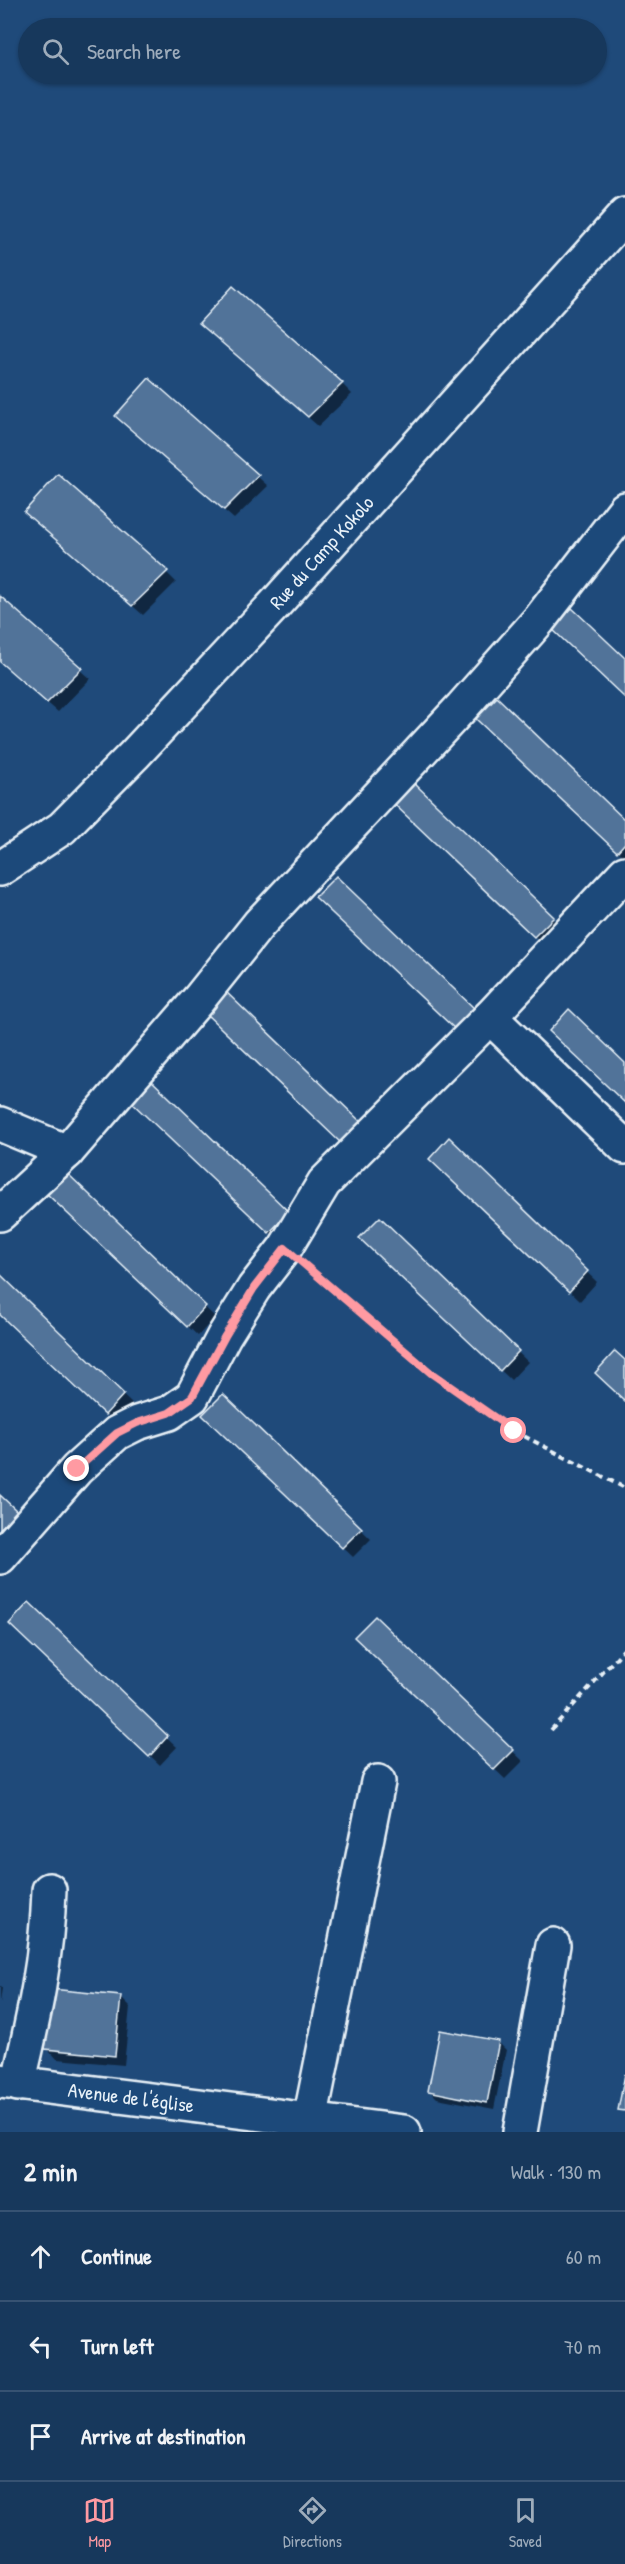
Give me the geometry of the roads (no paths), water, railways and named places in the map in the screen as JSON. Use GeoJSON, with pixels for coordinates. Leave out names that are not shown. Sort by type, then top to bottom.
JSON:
{"type":"FeatureCollection","features":[{"type":"Feature","properties":{"kind":"street","name":"Rue du Camp Kokolo"},"geometry":{"type":"LineString","coordinates":[[0,869],[62,828],[134,755],[277,602],[625,215]]}},
{"type":"Feature","properties":{"kind":"street"},"geometry":{"type":"LineString","coordinates":[[0,1214],[67,1152],[199,999],[259,924],[462,707],[539,620],[625,509]]}},
{"type":"Feature","properties":{"kind":"street"},"geometry":{"type":"LineString","coordinates":[[0,1557],[77,1469],[117,1433],[137,1423],[169,1413],[192,1397],[254,1288],[285,1248],[324,1183],[490,1017],[625,873]]}},
{"type":"Feature","properties":{"kind":"street"},"geometry":{"type":"LineString","coordinates":[[490,1017],[625,1147]]}},
{"type":"Feature","properties":{"kind":"street"},"geometry":{"type":"LineString","coordinates":[[0,1124],[67,1152]]}},
{"type":"Feature","properties":{"kind":"street"},"geometry":{"type":"LineString","coordinates":[[310,2120],[378,1782]]}},
{"type":"Feature","properties":{"kind":"street"},"geometry":{"type":"LineString","coordinates":[[9,2082],[35,2014],[46,1950],[49,1890]]}},
{"type":"Feature","properties":{"kind":"street"},"geometry":{"type":"LineString","coordinates":[[519,2132],[553,1945]]}},
{"type":"Feature","properties":{"kind":"street","name":"Avenue de l'église"},"geometry":{"type":"LineString","coordinates":[[9,2082],[404,2132]]}}]}
